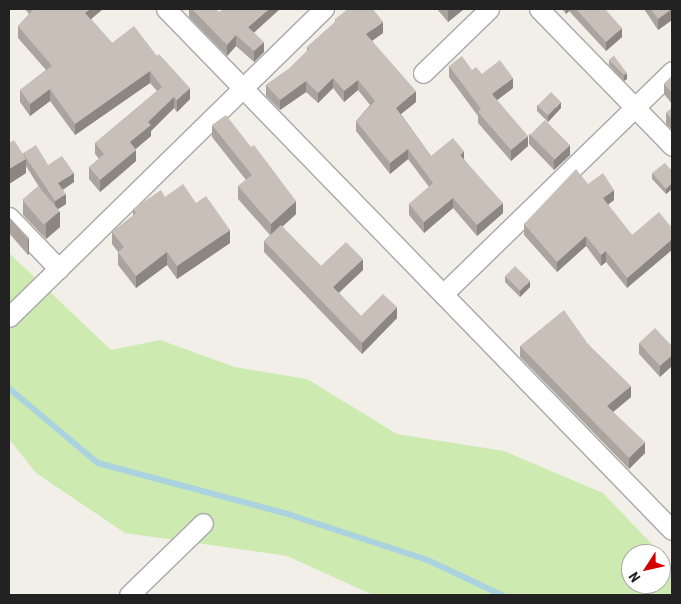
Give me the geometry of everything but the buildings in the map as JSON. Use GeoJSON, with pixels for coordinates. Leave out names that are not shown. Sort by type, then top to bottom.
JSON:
{"type":"FeatureCollection","features":[{"type":"Feature","properties":{"kind":"street"},"geometry":{"type":"LineString","coordinates":[[166,9],[672,530]]}},
{"type":"Feature","properties":{"kind":"street"},"geometry":{"type":"LineString","coordinates":[[9,316],[324,9]]}},
{"type":"Feature","properties":{"kind":"street"},"geometry":{"type":"LineString","coordinates":[[423,73],[488,9]]}},
{"type":"Feature","properties":{"kind":"street"},"geometry":{"type":"LineString","coordinates":[[539,9],[672,146]]}},
{"type":"Feature","properties":{"kind":"street"},"geometry":{"type":"LineString","coordinates":[[443,294],[672,71]]}},
{"type":"Feature","properties":{"kind":"street"},"geometry":{"type":"LineString","coordinates":[[9,217],[59,269]]}},
{"type":"Feature","properties":{"kind":"street"},"geometry":{"type":"LineString","coordinates":[[129,595],[203,523]]}},
{"type":"Feature","properties":{"kind":"green space"},"geometry":{"type":"Polygon","coordinates":[[[9,253],[111,350],[160,340],[235,367],[307,379],[397,434],[504,451],[603,493],[652,544],[621,544],[621,594],[671,594],[671,564],[672,595],[373,595],[287,556],[125,533],[36,473],[9,439],[9,253]]]}},
{"type":"Feature","properties":{"kind":"waterway"},"geometry":{"type":"LineString","coordinates":[[9,388],[98,463],[288,514],[428,560],[502,595]]}}]}
